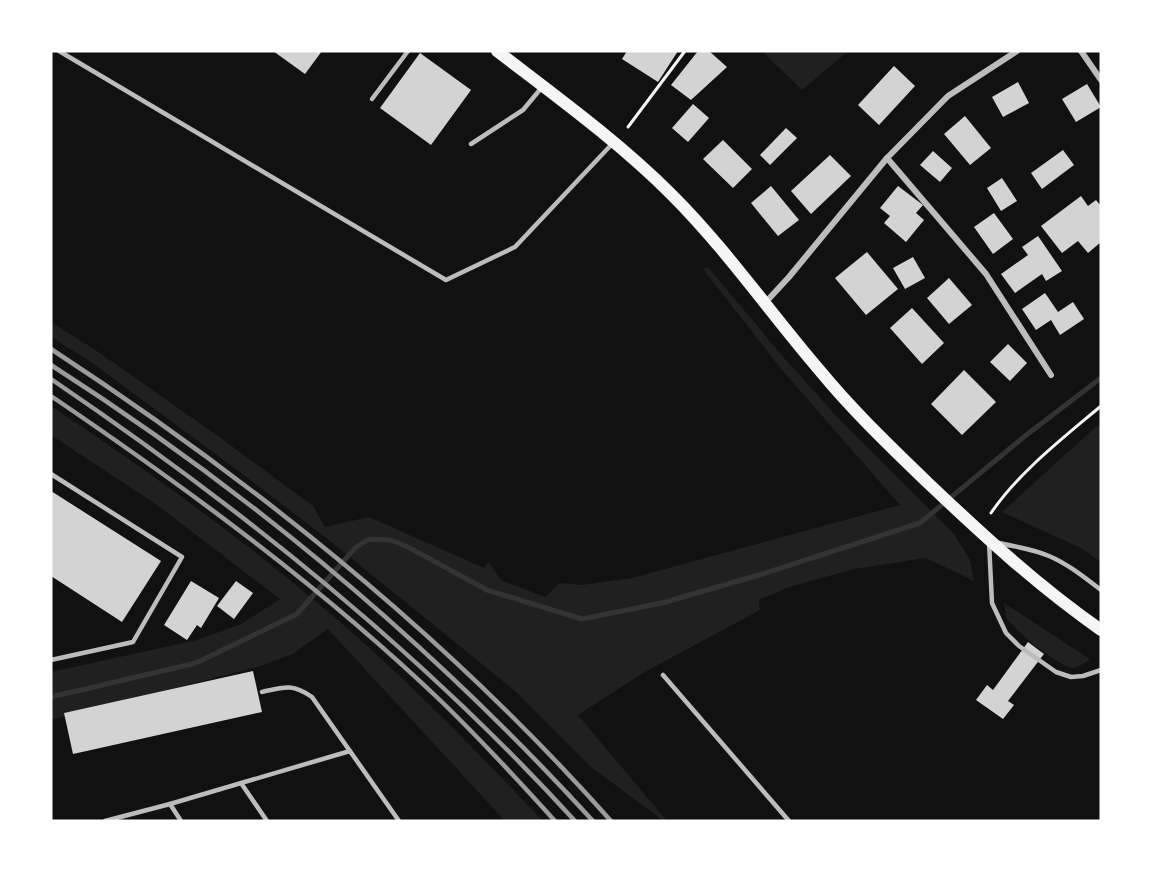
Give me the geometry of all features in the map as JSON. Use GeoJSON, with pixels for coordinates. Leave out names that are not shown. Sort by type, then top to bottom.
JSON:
{"type":"FeatureCollection","features":[{"type":"Feature","properties":{"kind":"main road"},"geometry":{"type":"LineString","coordinates":[[497,51],[645,169],[696,220],[822,373],[859,414],[989,541],[1042,586],[1101,630]]}},
{"type":"Feature","properties":{"kind":"street"},"geometry":{"type":"LineString","coordinates":[[765,303],[887,158],[948,96],[1017,51]]}},
{"type":"Feature","properties":{"kind":"street"},"geometry":{"type":"LineString","coordinates":[[1081,51],[1101,80]]}},
{"type":"Feature","properties":{"kind":"street"},"geometry":{"type":"LineString","coordinates":[[887,158],[986,274],[1051,375]]}},
{"type":"Feature","properties":{"kind":"lane"},"geometry":{"type":"LineString","coordinates":[[59,51],[446,280],[515,247],[614,142]]}},
{"type":"Feature","properties":{"kind":"lane"},"geometry":{"type":"LineString","coordinates":[[372,99],[408,51]]}},
{"type":"Feature","properties":{"kind":"lane"},"geometry":{"type":"LineString","coordinates":[[471,144],[523,110],[543,86]]}},
{"type":"Feature","properties":{"kind":"lane"},"geometry":{"type":"LineString","coordinates":[[51,474],[182,557],[133,642],[51,660]]}},
{"type":"Feature","properties":{"kind":"lane"},"geometry":{"type":"LineString","coordinates":[[1101,590],[1051,557],[989,541],[992,603],[1006,633],[1019,646],[1056,672],[1071,677],[1101,670]]}},
{"type":"Feature","properties":{"kind":"lane"},"geometry":{"type":"LineString","coordinates":[[663,675],[789,821]]}},
{"type":"Feature","properties":{"kind":"lane"},"geometry":{"type":"LineString","coordinates":[[262,692],[289,686],[300,688],[312,697],[399,821]]}},
{"type":"Feature","properties":{"kind":"lane"},"geometry":{"type":"LineString","coordinates":[[105,821],[350,751]]}},
{"type":"Feature","properties":{"kind":"lane"},"geometry":{"type":"LineString","coordinates":[[241,783],[267,821]]}},
{"type":"Feature","properties":{"kind":"lane"},"geometry":{"type":"LineString","coordinates":[[170,804],[181,821]]}},
{"type":"Feature","properties":{"kind":"path"},"geometry":{"type":"LineString","coordinates":[[628,127],[685,51]]}},
{"type":"Feature","properties":{"kind":"path"},"geometry":{"type":"LineString","coordinates":[[991,513],[1000,500],[1053,447],[1101,406]]}},
{"type":"Feature","properties":{"kind":"shaded area"},"geometry":{"type":"Polygon","coordinates":[[[762,51],[848,51],[802,90],[762,51]]]}},
{"type":"Feature","properties":{"kind":"shaded area"},"geometry":{"type":"Polygon","coordinates":[[[708,267],[784,358],[840,420],[954,534],[970,560],[974,581],[926,558],[854,569],[789,587],[759,600],[760,610],[643,673],[578,715],[667,821],[592,768],[514,690],[325,537],[88,360],[51,337],[51,322],[94,349],[218,436],[313,506],[325,527],[369,517],[484,568],[488,562],[501,580],[545,597],[560,583],[582,585],[632,578],[900,505],[782,370],[703,269],[708,267]]]}},
{"type":"Feature","properties":{"kind":"shaded area"},"geometry":{"type":"Polygon","coordinates":[[[51,406],[189,502],[321,606],[435,710],[543,821],[505,821],[328,629],[293,654],[261,666],[51,720],[51,672],[197,640],[241,624],[280,599],[157,505],[51,435],[51,406]]]}},
{"type":"Feature","properties":{"kind":"shaded area"},"geometry":{"type":"Polygon","coordinates":[[[1098,425],[1101,427],[1101,562],[1081,548],[1002,512],[1098,425]]]}},
{"type":"Feature","properties":{"kind":"shaded area"},"geometry":{"type":"Polygon","coordinates":[[[1004,603],[1090,659],[1073,668],[1058,662],[1017,630],[1006,617],[1004,603]]]}},
{"type":"Feature","properties":{"kind":"building"},"geometry":{"type":"Polygon","coordinates":[[[273,51],[322,51],[305,74],[273,51]]]}},
{"type":"Feature","properties":{"kind":"building"},"geometry":{"type":"Polygon","coordinates":[[[627,51],[678,51],[658,82],[622,59],[627,51]]]}},
{"type":"Feature","properties":{"kind":"building"},"geometry":{"type":"Polygon","coordinates":[[[698,51],[709,51],[727,67],[691,100],[671,85],[698,51]]]}},
{"type":"Feature","properties":{"kind":"building"},"geometry":{"type":"Polygon","coordinates":[[[420,53],[471,90],[431,145],[380,108],[420,53]]]}},
{"type":"Feature","properties":{"kind":"building"},"geometry":{"type":"Polygon","coordinates":[[[894,66],[915,86],[879,125],[858,105],[894,66]]]}},
{"type":"Feature","properties":{"kind":"building"},"geometry":{"type":"Polygon","coordinates":[[[1018,82],[1029,103],[1003,117],[992,97],[1018,82]]]}},
{"type":"Feature","properties":{"kind":"building"},"geometry":{"type":"Polygon","coordinates":[[[1087,84],[1101,107],[1076,122],[1062,99],[1087,84]]]}},
{"type":"Feature","properties":{"kind":"building"},"geometry":{"type":"Polygon","coordinates":[[[693,104],[709,118],[688,142],[672,128],[693,104]]]}},
{"type":"Feature","properties":{"kind":"building"},"geometry":{"type":"Polygon","coordinates":[[[965,116],[991,148],[970,165],[944,134],[965,116]]]}},
{"type":"Feature","properties":{"kind":"building"},"geometry":{"type":"Polygon","coordinates":[[[786,128],[797,138],[770,165],[760,155],[786,128]]]}},
{"type":"Feature","properties":{"kind":"building"},"geometry":{"type":"Polygon","coordinates":[[[723,140],[752,169],[733,188],[703,159],[723,140]]]}},
{"type":"Feature","properties":{"kind":"building"},"geometry":{"type":"Polygon","coordinates":[[[1063,150],[1074,165],[1042,189],[1031,173],[1063,150]]]}},
{"type":"Feature","properties":{"kind":"building"},"geometry":{"type":"Polygon","coordinates":[[[933,151],[952,168],[940,182],[920,165],[933,151]]]}},
{"type":"Feature","properties":{"kind":"building"},"geometry":{"type":"Polygon","coordinates":[[[830,155],[851,176],[811,214],[791,191],[830,155]]]}},
{"type":"Feature","properties":{"kind":"building"},"geometry":{"type":"Polygon","coordinates":[[[1002,178],[1017,201],[1001,211],[987,188],[1002,178]]]}},
{"type":"Feature","properties":{"kind":"building"},"geometry":{"type":"Polygon","coordinates":[[[771,186],[799,220],[778,236],[751,203],[771,186]]]}},
{"type":"Feature","properties":{"kind":"building"},"geometry":{"type":"Polygon","coordinates":[[[898,186],[923,205],[916,213],[924,220],[906,242],[884,223],[890,216],[880,208],[898,186]]]}},
{"type":"Feature","properties":{"kind":"building"},"geometry":{"type":"Polygon","coordinates":[[[1081,196],[1088,206],[1096,200],[1101,206],[1101,242],[1088,253],[1078,241],[1062,253],[1041,226],[1081,196]]]}},
{"type":"Feature","properties":{"kind":"building"},"geometry":{"type":"Polygon","coordinates":[[[994,213],[1013,239],[993,254],[974,227],[994,213]]]}},
{"type":"Feature","properties":{"kind":"building"},"geometry":{"type":"Polygon","coordinates":[[[1038,236],[1062,271],[1046,281],[1042,274],[1015,293],[1001,274],[1028,255],[1022,247],[1038,236]]]}},
{"type":"Feature","properties":{"kind":"building"},"geometry":{"type":"Polygon","coordinates":[[[867,252],[898,289],[866,315],[835,278],[867,252]]]}},
{"type":"Feature","properties":{"kind":"building"},"geometry":{"type":"Polygon","coordinates":[[[913,257],[925,278],[905,289],[893,268],[913,257]]]}},
{"type":"Feature","properties":{"kind":"building"},"geometry":{"type":"Polygon","coordinates":[[[949,278],[972,305],[949,324],[927,298],[949,278]]]}},
{"type":"Feature","properties":{"kind":"building"},"geometry":{"type":"Polygon","coordinates":[[[1045,293],[1058,312],[1073,302],[1084,319],[1060,335],[1051,320],[1036,330],[1022,309],[1045,293]]]}},
{"type":"Feature","properties":{"kind":"building"},"geometry":{"type":"Polygon","coordinates":[[[912,308],[944,343],[922,364],[890,328],[912,308]]]}},
{"type":"Feature","properties":{"kind":"building"},"geometry":{"type":"Polygon","coordinates":[[[1008,344],[1027,363],[1010,381],[990,362],[1008,344]]]}},
{"type":"Feature","properties":{"kind":"building"},"geometry":{"type":"Polygon","coordinates":[[[964,370],[996,402],[962,435],[931,404],[964,370]]]}},
{"type":"Feature","properties":{"kind":"building"},"geometry":{"type":"Polygon","coordinates":[[[51,491],[161,561],[122,622],[51,576],[51,491]]]}},
{"type":"Feature","properties":{"kind":"building"},"geometry":{"type":"Polygon","coordinates":[[[191,581],[219,598],[201,628],[197,625],[187,640],[164,625],[191,581]]]}},
{"type":"Feature","properties":{"kind":"building"},"geometry":{"type":"Polygon","coordinates":[[[236,581],[253,593],[234,619],[217,606],[236,581]]]}},
{"type":"Feature","properties":{"kind":"building"},"geometry":{"type":"Polygon","coordinates":[[[1028,642],[1044,654],[1008,701],[1014,705],[1003,719],[976,700],[987,685],[993,690],[1028,642]]]}},
{"type":"Feature","properties":{"kind":"building"},"geometry":{"type":"Polygon","coordinates":[[[253,671],[262,712],[73,754],[64,713],[253,671]]]}},
{"type":"Feature","properties":{"kind":"waterway"},"geometry":{"type":"LineString","coordinates":[[51,697],[196,663],[297,614],[355,548],[369,539],[391,540],[487,590],[582,619],[662,603],[759,575],[920,523],[1025,436],[1101,378]]}},
{"type":"Feature","properties":{"kind":"railway"},"geometry":{"type":"LineString","coordinates":[[51,349],[202,453],[347,566],[484,688],[549,753],[611,821]]}},
{"type":"Feature","properties":{"kind":"railway"},"geometry":{"type":"LineString","coordinates":[[51,365],[198,466],[337,575],[469,694],[593,821]]}},
{"type":"Feature","properties":{"kind":"railway"},"geometry":{"type":"LineString","coordinates":[[51,379],[191,479],[326,585],[454,698],[516,758],[575,821]]}},
{"type":"Feature","properties":{"kind":"railway"},"geometry":{"type":"LineString","coordinates":[[51,396],[204,504],[350,620],[443,703],[555,821]]}}]}
